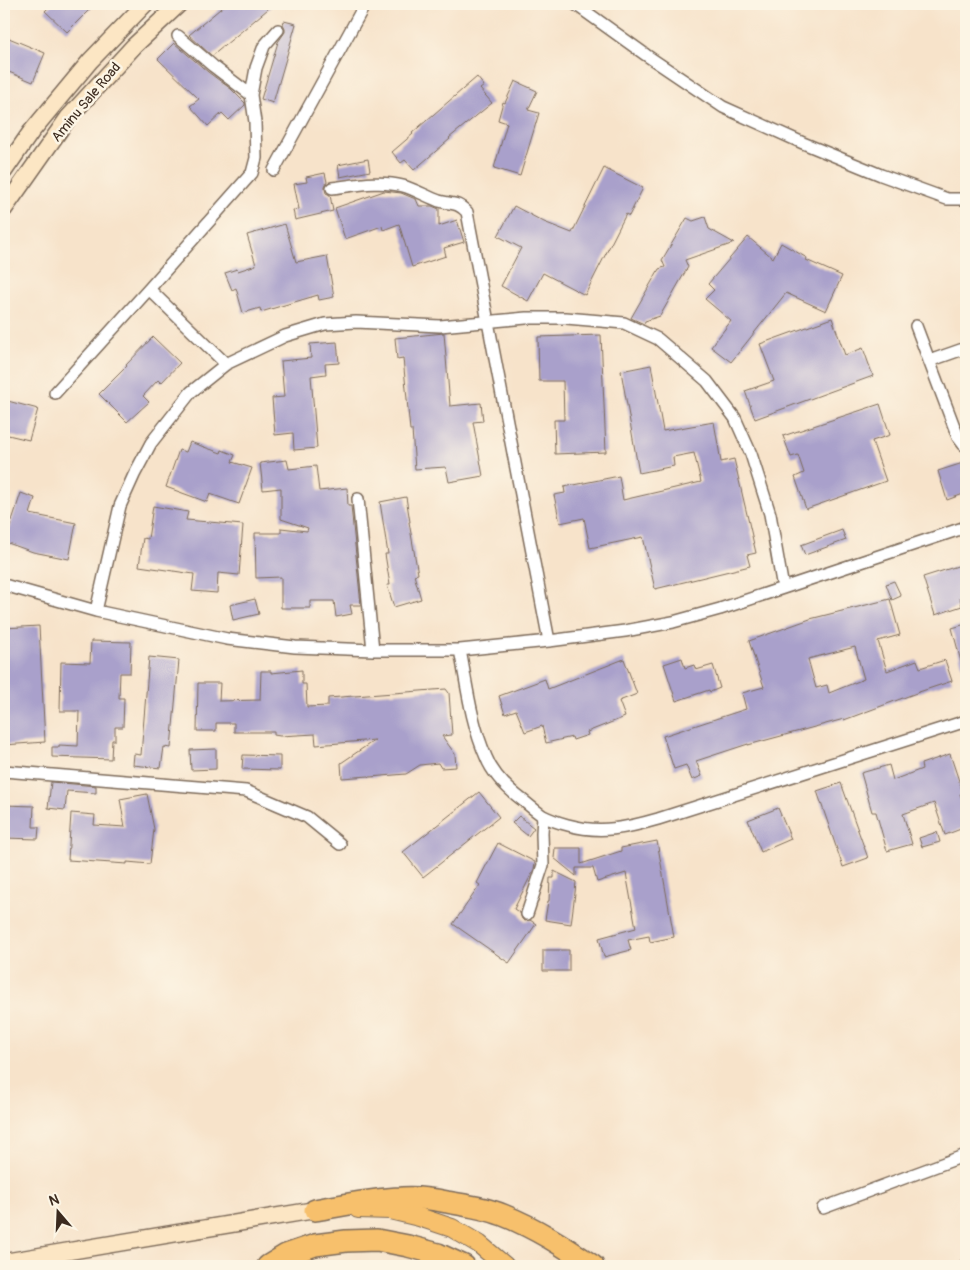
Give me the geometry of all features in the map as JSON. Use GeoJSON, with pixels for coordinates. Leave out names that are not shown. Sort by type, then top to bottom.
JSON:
{"type":"FeatureCollection","features":[{"type":"Feature","properties":{"kind":"highway"},"geometry":{"type":"LineString","coordinates":[[314,1210],[368,1201],[403,1198],[435,1200],[470,1206],[502,1214],[536,1230],[593,1266]]}},
{"type":"Feature","properties":{"kind":"highway"},"geometry":{"type":"LineString","coordinates":[[268,1266],[286,1255],[315,1245],[377,1240],[438,1254],[464,1266]]}},
{"type":"Feature","properties":{"kind":"main road"},"geometry":{"type":"LineString","coordinates":[[314,1210],[390,1210],[419,1217],[452,1228],[479,1244],[504,1266]]}},
{"type":"Feature","properties":{"kind":"street","name":"Aminu Sale Road"},"geometry":{"type":"LineString","coordinates":[[4,171],[31,132],[90,61],[145,4]]}},
{"type":"Feature","properties":{"kind":"street","name":"Aminu Sale Road"},"geometry":{"type":"LineString","coordinates":[[4,209],[68,118],[134,46],[179,4]]}},
{"type":"Feature","properties":{"kind":"street"},"geometry":{"type":"LineString","coordinates":[[274,170],[364,4]]}},
{"type":"Feature","properties":{"kind":"street"},"geometry":{"type":"LineString","coordinates":[[575,4],[723,107],[881,175],[947,199],[966,199]]}},
{"type":"Feature","properties":{"kind":"street"},"geometry":{"type":"LineString","coordinates":[[55,393],[252,173],[256,158],[255,122],[251,95],[256,68],[264,46],[278,30]]}},
{"type":"Feature","properties":{"kind":"street"},"geometry":{"type":"LineString","coordinates":[[178,36],[251,95]]}},
{"type":"Feature","properties":{"kind":"street"},"geometry":{"type":"LineString","coordinates":[[332,188],[358,184],[386,183],[405,186],[442,202],[460,205],[468,212],[487,322],[549,641]]}},
{"type":"Feature","properties":{"kind":"street"},"geometry":{"type":"LineString","coordinates":[[149,289],[226,364]]}},
{"type":"Feature","properties":{"kind":"street"},"geometry":{"type":"LineString","coordinates":[[96,611],[120,506],[151,443],[191,392],[226,364],[285,336],[325,324],[356,322],[440,326],[526,318],[566,318],[624,323],[658,339],[707,381],[734,418],[751,454],[770,514],[783,588]]}},
{"type":"Feature","properties":{"kind":"street"},"geometry":{"type":"LineString","coordinates":[[916,326],[958,437],[966,445]]}},
{"type":"Feature","properties":{"kind":"street"},"geometry":{"type":"LineString","coordinates":[[929,360],[966,348]]}},
{"type":"Feature","properties":{"kind":"street"},"geometry":{"type":"LineString","coordinates":[[358,499],[373,650]]}},
{"type":"Feature","properties":{"kind":"street"},"geometry":{"type":"LineString","coordinates":[[4,585],[96,611],[227,639],[295,647],[373,650],[460,650],[625,632],[673,622],[720,609],[966,527]]}},
{"type":"Feature","properties":{"kind":"street"},"geometry":{"type":"LineString","coordinates":[[460,650],[473,720],[487,759],[498,777],[516,796],[543,816],[582,829],[606,830],[628,827],[658,819],[966,722]]}},
{"type":"Feature","properties":{"kind":"street"},"geometry":{"type":"LineString","coordinates":[[4,771],[246,791],[307,816],[340,844]]}},
{"type":"Feature","properties":{"kind":"street"},"geometry":{"type":"LineString","coordinates":[[527,914],[543,865],[543,816]]}},
{"type":"Feature","properties":{"kind":"street"},"geometry":{"type":"LineString","coordinates":[[823,1208],[966,1155]]}},
{"type":"Feature","properties":{"kind":"street"},"geometry":{"type":"LineString","coordinates":[[4,1262],[314,1210]]}},
{"type":"Feature","properties":{"kind":"building"},"geometry":{"type":"Polygon","coordinates":[[[52,4],[95,4],[67,32],[45,11],[52,4]]]}},
{"type":"Feature","properties":{"kind":"building"},"geometry":{"type":"Polygon","coordinates":[[[226,4],[274,4],[212,56],[189,35],[226,4]]]}},
{"type":"Feature","properties":{"kind":"building"},"geometry":{"type":"Polygon","coordinates":[[[284,21],[296,24],[273,103],[261,99],[278,42],[285,32],[284,21]]]}},
{"type":"Feature","properties":{"kind":"building"},"geometry":{"type":"Polygon","coordinates":[[[4,36],[45,53],[33,82],[4,70],[4,36]]]}},
{"type":"Feature","properties":{"kind":"building"},"geometry":{"type":"Polygon","coordinates":[[[174,43],[231,89],[245,103],[229,120],[222,113],[208,126],[190,106],[199,99],[158,59],[174,43]]]}},
{"type":"Feature","properties":{"kind":"building"},"geometry":{"type":"Polygon","coordinates":[[[477,77],[484,86],[480,89],[492,103],[414,170],[405,160],[401,163],[392,152],[477,77]]]}},
{"type":"Feature","properties":{"kind":"building"},"geometry":{"type":"Polygon","coordinates":[[[515,81],[537,91],[528,110],[539,113],[520,176],[494,168],[507,123],[498,120],[503,102],[505,103],[515,81]]]}},
{"type":"Feature","properties":{"kind":"building"},"geometry":{"type":"Polygon","coordinates":[[[368,159],[370,171],[340,177],[338,165],[368,159]]]}},
{"type":"Feature","properties":{"kind":"building"},"geometry":{"type":"Polygon","coordinates":[[[604,168],[643,188],[629,216],[626,214],[585,295],[543,273],[528,301],[501,286],[521,248],[498,236],[514,206],[544,222],[572,233],[604,168]]]}},
{"type":"Feature","properties":{"kind":"building"},"geometry":{"type":"Polygon","coordinates":[[[325,173],[327,182],[325,189],[326,193],[330,195],[333,211],[295,220],[293,210],[299,209],[294,184],[307,182],[306,177],[325,173]]]}},
{"type":"Feature","properties":{"kind":"building"},"geometry":{"type":"Polygon","coordinates":[[[384,191],[401,193],[416,199],[419,206],[432,206],[439,209],[439,226],[457,220],[464,242],[444,248],[446,256],[412,267],[399,224],[383,230],[382,226],[345,239],[335,208],[384,191]]]}},
{"type":"Feature","properties":{"kind":"building"},"geometry":{"type":"Polygon","coordinates":[[[705,217],[709,229],[734,243],[685,260],[688,267],[660,316],[645,321],[644,324],[631,318],[659,269],[665,267],[662,260],[687,218],[693,221],[705,217]]]}},
{"type":"Feature","properties":{"kind":"building"},"geometry":{"type":"Polygon","coordinates":[[[285,224],[296,262],[327,256],[334,297],[319,300],[318,295],[261,312],[260,308],[243,313],[236,288],[232,290],[225,273],[256,265],[247,235],[285,224]]]}},
{"type":"Feature","properties":{"kind":"building"},"geometry":{"type":"Polygon","coordinates":[[[748,237],[773,258],[781,243],[807,258],[806,260],[842,276],[826,311],[786,293],[731,362],[711,347],[731,321],[705,299],[714,290],[708,284],[748,237]]]}},
{"type":"Feature","properties":{"kind":"building"},"geometry":{"type":"Polygon","coordinates":[[[832,318],[845,355],[863,348],[873,376],[755,419],[745,391],[774,381],[760,344],[832,318]]]}},
{"type":"Feature","properties":{"kind":"building"},"geometry":{"type":"Polygon","coordinates":[[[444,333],[450,406],[481,403],[483,421],[473,422],[483,476],[449,482],[446,467],[415,469],[403,358],[397,359],[395,338],[444,333]]]}},
{"type":"Feature","properties":{"kind":"building"},"geometry":{"type":"Polygon","coordinates":[[[601,335],[606,452],[555,454],[554,420],[564,420],[563,381],[539,381],[538,337],[601,335]]]}},
{"type":"Feature","properties":{"kind":"building"},"geometry":{"type":"Polygon","coordinates":[[[153,337],[180,363],[161,383],[158,380],[143,396],[149,402],[127,422],[99,394],[153,337]]]}},
{"type":"Feature","properties":{"kind":"building"},"geometry":{"type":"Polygon","coordinates":[[[337,342],[339,363],[325,364],[326,374],[311,376],[317,448],[294,450],[293,433],[275,435],[272,398],[284,397],[281,361],[311,358],[310,344],[337,342]]]}},
{"type":"Feature","properties":{"kind":"building"},"geometry":{"type":"Polygon","coordinates":[[[651,365],[663,431],[714,422],[721,462],[734,459],[756,553],[747,555],[750,566],[655,589],[643,537],[590,548],[584,518],[560,523],[554,495],[565,493],[564,487],[619,476],[623,500],[701,482],[694,453],[673,457],[674,466],[639,473],[621,371],[651,365]]]}},
{"type":"Feature","properties":{"kind":"building"},"geometry":{"type":"Polygon","coordinates":[[[4,400],[38,409],[29,440],[4,434],[4,400]]]}},
{"type":"Feature","properties":{"kind":"building"},"geometry":{"type":"Polygon","coordinates":[[[880,404],[890,435],[872,441],[886,481],[806,509],[795,477],[804,473],[798,455],[791,457],[783,436],[880,404]]]}},
{"type":"Feature","properties":{"kind":"building"},"geometry":{"type":"Polygon","coordinates":[[[190,442],[221,453],[222,450],[235,455],[232,462],[252,468],[239,504],[210,494],[207,502],[166,487],[179,450],[186,452],[190,442]]]}},
{"type":"Feature","properties":{"kind":"building"},"geometry":{"type":"Polygon","coordinates":[[[287,460],[289,469],[316,466],[319,491],[347,488],[348,506],[351,506],[361,605],[350,605],[352,614],[336,617],[334,601],[310,601],[310,608],[281,608],[281,577],[256,578],[255,533],[281,533],[281,528],[307,531],[308,528],[281,519],[281,488],[263,490],[260,463],[287,460]]]}},
{"type":"Feature","properties":{"kind":"building"},"geometry":{"type":"Polygon","coordinates":[[[966,462],[966,493],[947,500],[938,471],[966,462]]]}},
{"type":"Feature","properties":{"kind":"building"},"geometry":{"type":"Polygon","coordinates":[[[21,493],[35,498],[30,514],[76,523],[69,559],[33,552],[5,542],[21,493]]]}},
{"type":"Feature","properties":{"kind":"building"},"geometry":{"type":"Polygon","coordinates":[[[406,497],[418,574],[414,575],[421,599],[394,607],[387,585],[390,585],[385,554],[388,554],[380,502],[406,497]]]}},
{"type":"Feature","properties":{"kind":"building"},"geometry":{"type":"Polygon","coordinates":[[[153,506],[188,512],[186,520],[243,525],[239,575],[218,573],[217,593],[192,591],[194,574],[139,566],[143,538],[148,539],[153,506]]]}},
{"type":"Feature","properties":{"kind":"building"},"geometry":{"type":"Polygon","coordinates":[[[842,530],[846,540],[805,555],[801,545],[842,530]]]}},
{"type":"Feature","properties":{"kind":"building"},"geometry":{"type":"Polygon","coordinates":[[[964,564],[966,570],[966,596],[960,598],[962,606],[935,615],[923,577],[964,564]]]}},
{"type":"Feature","properties":{"kind":"building"},"geometry":{"type":"Polygon","coordinates":[[[894,581],[901,596],[892,600],[886,584],[894,581]]]}},
{"type":"Feature","properties":{"kind":"building"},"geometry":{"type":"Polygon","coordinates":[[[255,599],[259,614],[233,620],[230,605],[255,599]]]}},
{"type":"Feature","properties":{"kind":"building"},"geometry":{"type":"Polygon","coordinates":[[[890,599],[900,635],[878,641],[887,671],[917,660],[920,668],[945,660],[952,681],[844,720],[748,744],[696,761],[702,776],[692,780],[686,765],[674,769],[663,736],[746,709],[742,693],[764,687],[749,641],[810,619],[890,599]],[[855,647],[808,659],[816,688],[827,685],[829,693],[864,679],[855,647]]]}},
{"type":"Feature","properties":{"kind":"building"},"geometry":{"type":"Polygon","coordinates":[[[966,624],[966,669],[963,669],[952,628],[966,624]]]}},
{"type":"Feature","properties":{"kind":"building"},"geometry":{"type":"Polygon","coordinates":[[[39,626],[45,742],[4,745],[4,628],[39,626]]]}},
{"type":"Feature","properties":{"kind":"building"},"geometry":{"type":"Polygon","coordinates":[[[91,641],[131,642],[130,673],[120,673],[119,698],[124,698],[123,727],[115,727],[115,740],[112,740],[111,759],[52,757],[52,747],[59,747],[59,745],[78,746],[79,711],[60,711],[61,662],[90,663],[91,641]]]}},
{"type":"Feature","properties":{"kind":"building"},"geometry":{"type":"Polygon","coordinates":[[[149,657],[179,660],[171,748],[164,747],[161,768],[133,765],[134,754],[141,755],[149,657]]]}},
{"type":"Feature","properties":{"kind":"building"},"geometry":{"type":"Polygon","coordinates":[[[682,658],[685,668],[694,665],[696,670],[713,665],[720,688],[676,701],[664,664],[682,658]]]}},
{"type":"Feature","properties":{"kind":"building"},"geometry":{"type":"Polygon","coordinates":[[[624,659],[637,694],[619,701],[625,717],[587,732],[588,735],[573,740],[572,737],[546,743],[542,726],[525,732],[516,710],[505,714],[499,696],[545,679],[548,689],[624,659]]]}},
{"type":"Feature","properties":{"kind":"building"},"geometry":{"type":"Polygon","coordinates":[[[302,670],[302,684],[306,684],[307,707],[328,706],[328,698],[446,689],[449,693],[452,735],[442,736],[455,754],[456,767],[441,768],[438,763],[420,765],[406,774],[342,778],[341,763],[375,740],[316,745],[315,734],[280,736],[274,735],[274,732],[234,732],[234,723],[216,723],[216,731],[197,731],[198,683],[220,683],[219,701],[260,700],[261,671],[271,671],[271,673],[302,670]]]}},
{"type":"Feature","properties":{"kind":"building"},"geometry":{"type":"Polygon","coordinates":[[[216,749],[216,769],[191,770],[190,750],[216,749]]]}},
{"type":"Feature","properties":{"kind":"building"},"geometry":{"type":"Polygon","coordinates":[[[950,754],[963,793],[960,794],[966,810],[966,827],[945,835],[934,803],[903,814],[912,844],[887,851],[876,812],[872,812],[861,773],[889,765],[893,780],[922,769],[921,764],[950,754]]]}},
{"type":"Feature","properties":{"kind":"building"},"geometry":{"type":"Polygon","coordinates":[[[243,755],[280,756],[280,770],[242,769],[243,755]]]}},
{"type":"Feature","properties":{"kind":"building"},"geometry":{"type":"Polygon","coordinates":[[[51,782],[96,786],[96,793],[67,791],[65,810],[48,808],[51,782]]]}},
{"type":"Feature","properties":{"kind":"building"},"geometry":{"type":"Polygon","coordinates":[[[841,783],[868,858],[843,867],[817,791],[841,783]]]}},
{"type":"Feature","properties":{"kind":"building"},"geometry":{"type":"Polygon","coordinates":[[[479,792],[499,817],[423,877],[403,852],[479,792]]]}},
{"type":"Feature","properties":{"kind":"building"},"geometry":{"type":"Polygon","coordinates":[[[147,794],[154,829],[150,864],[68,860],[71,813],[95,815],[94,825],[125,827],[120,799],[147,794]]]}},
{"type":"Feature","properties":{"kind":"building"},"geometry":{"type":"Polygon","coordinates":[[[4,805],[34,806],[33,827],[39,827],[38,839],[4,838],[4,805]]]}},
{"type":"Feature","properties":{"kind":"building"},"geometry":{"type":"Polygon","coordinates":[[[778,808],[791,839],[761,852],[748,820],[778,808]]]}},
{"type":"Feature","properties":{"kind":"building"},"geometry":{"type":"Polygon","coordinates":[[[519,816],[534,828],[528,836],[512,823],[519,816]]]}},
{"type":"Feature","properties":{"kind":"building"},"geometry":{"type":"Polygon","coordinates":[[[937,832],[940,842],[922,847],[919,838],[937,832]]]}},
{"type":"Feature","properties":{"kind":"building"},"geometry":{"type":"Polygon","coordinates":[[[657,841],[674,937],[650,942],[649,936],[628,940],[631,950],[604,957],[599,938],[636,928],[626,873],[597,882],[593,868],[576,868],[576,876],[554,858],[555,848],[581,848],[581,864],[621,851],[621,848],[657,841]]]}},
{"type":"Feature","properties":{"kind":"building"},"geometry":{"type":"Polygon","coordinates":[[[498,843],[535,862],[534,869],[514,909],[520,913],[522,919],[525,921],[530,920],[536,924],[509,963],[453,924],[480,885],[477,883],[498,843]]]}},
{"type":"Feature","properties":{"kind":"building"},"geometry":{"type":"Polygon","coordinates":[[[554,871],[576,882],[571,924],[545,920],[549,901],[550,878],[554,878],[554,871]]]}},
{"type":"Feature","properties":{"kind":"building"},"geometry":{"type":"Polygon","coordinates":[[[543,950],[569,950],[569,971],[543,971],[543,950]]]}}]}
